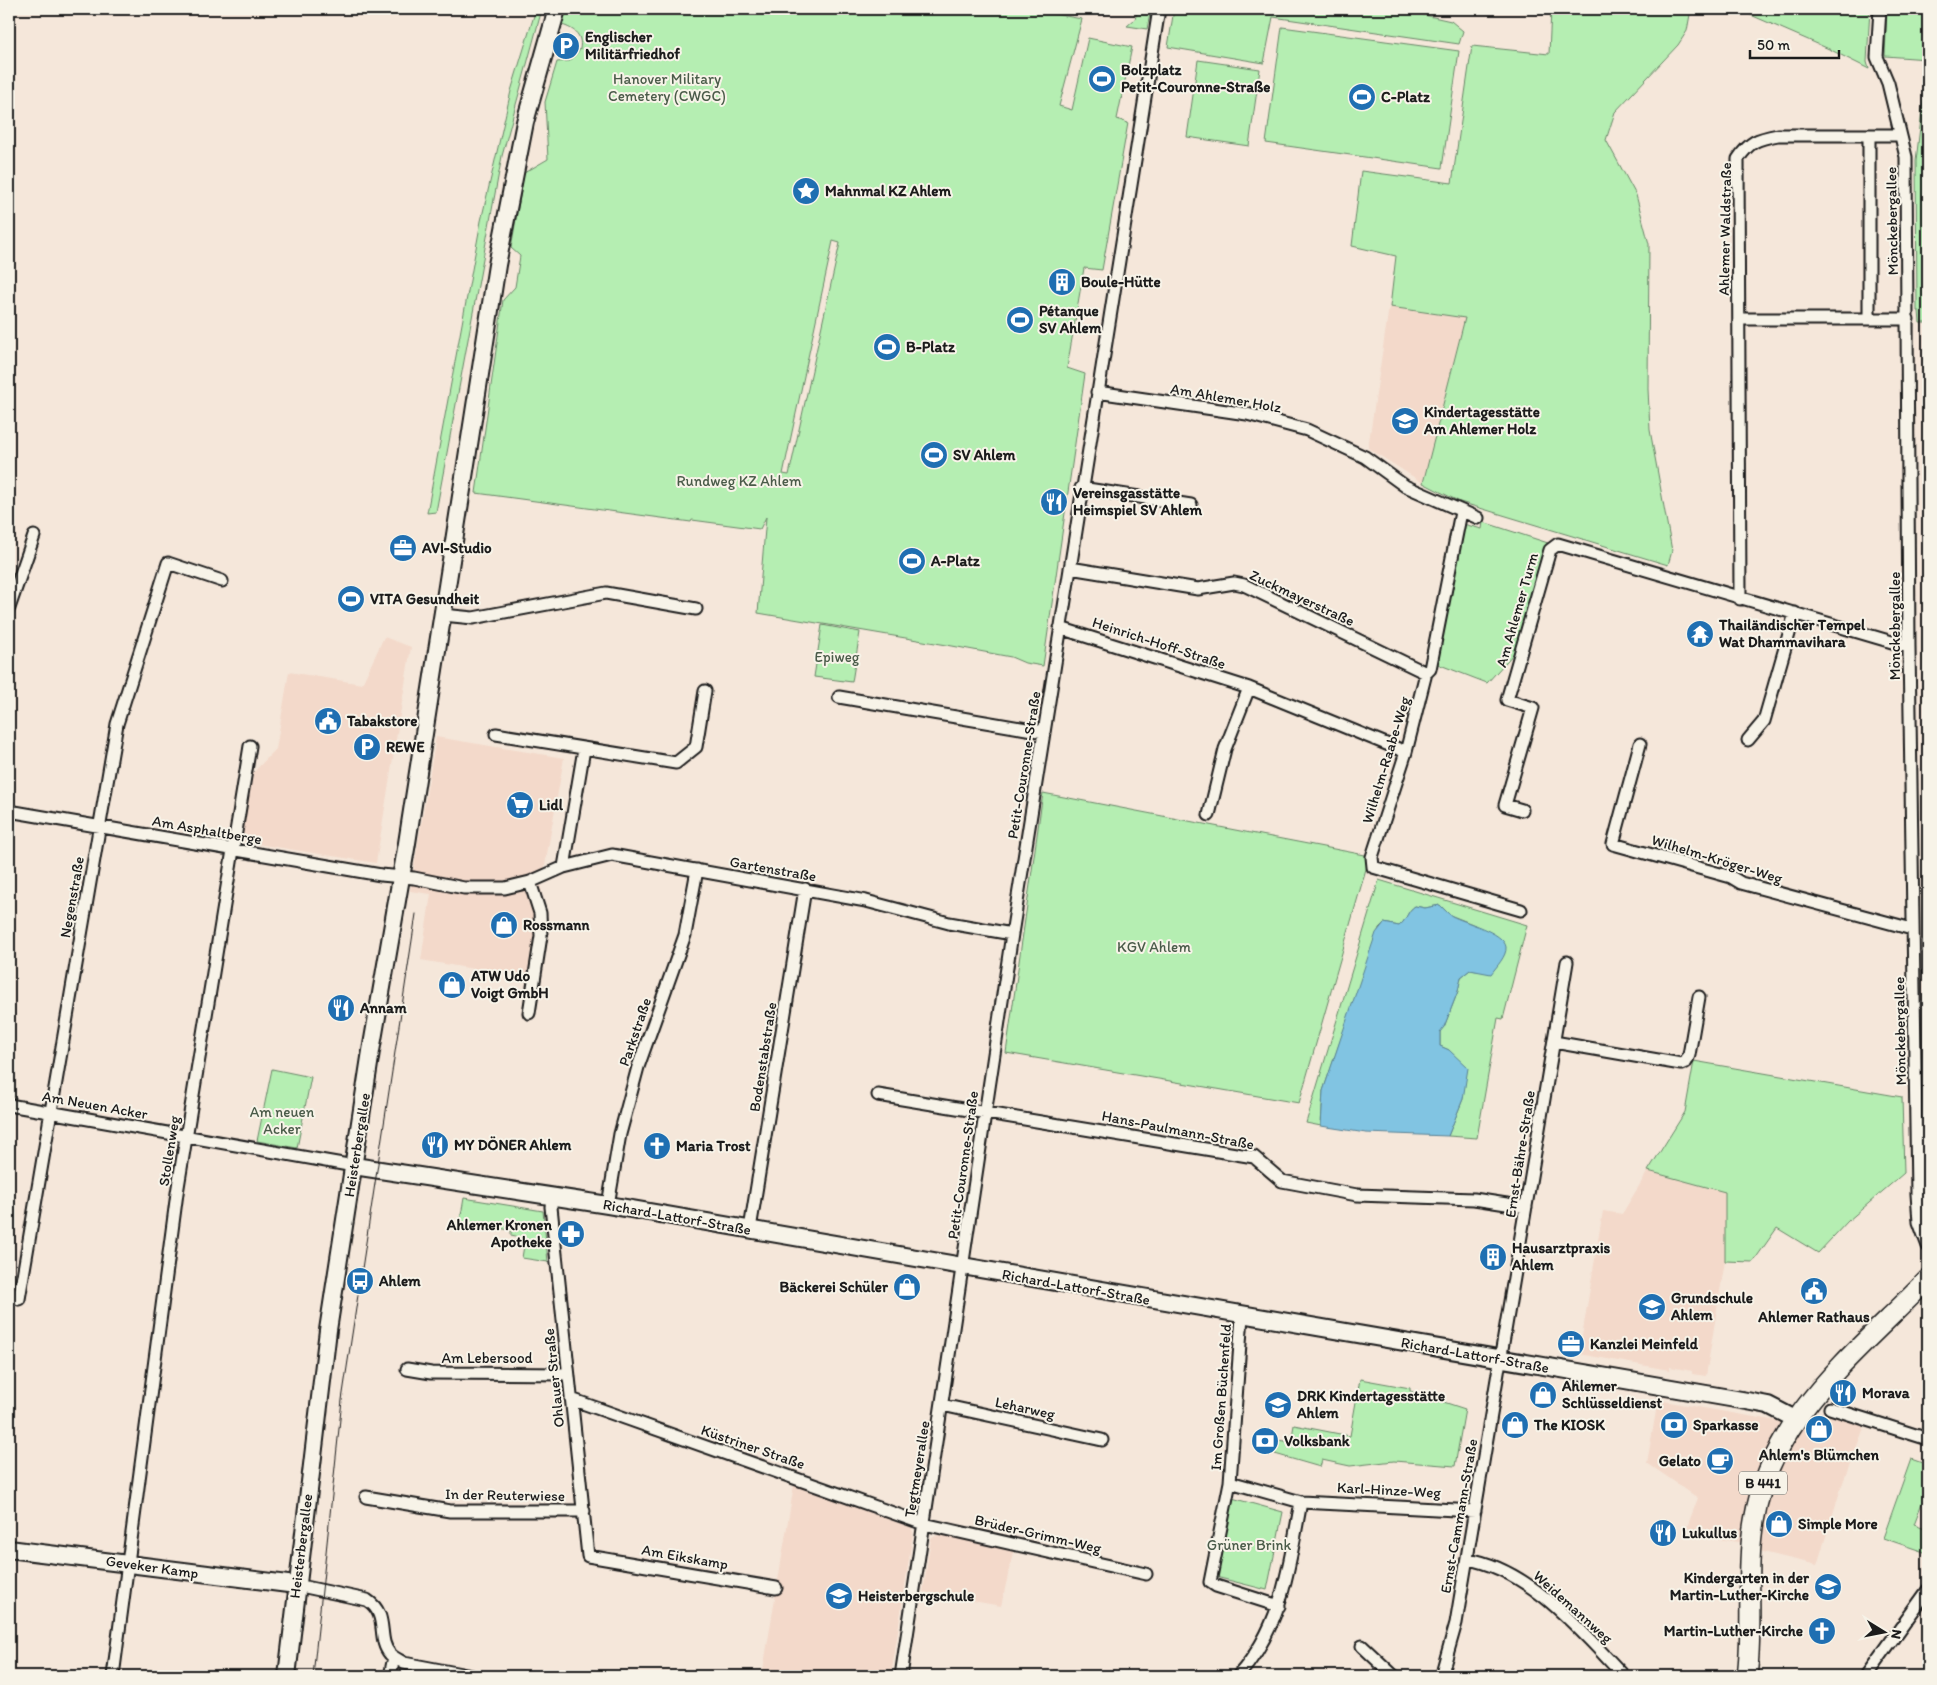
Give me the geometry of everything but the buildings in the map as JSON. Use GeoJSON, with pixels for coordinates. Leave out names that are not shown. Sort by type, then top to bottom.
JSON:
{"type":"FeatureCollection","features":[{"type":"Feature","properties":{"kind":"main road","name":"B 441"},"geometry":{"type":"LineString","coordinates":[[1747,1676],[1754,1521],[1768,1470],[1794,1419],[1837,1370],[1928,1279]]}},
{"type":"Feature","properties":{"kind":"street","name":"Heisterbergallee"},"geometry":{"type":"LineString","coordinates":[[287,1676],[321,1376],[458,513],[515,164],[556,9]]}},
{"type":"Feature","properties":{"kind":"street","name":"Petit-Couronne-Straße"},"geometry":{"type":"LineString","coordinates":[[963,1267],[1012,934],[1159,9]]}},
{"type":"Feature","properties":{"kind":"street","name":"Mönckebergallee"},"geometry":{"type":"LineString","coordinates":[[1880,9],[1877,57],[1888,83],[1899,135],[1906,157],[1909,647],[1916,1194],[1918,1222],[1928,1246]]}},
{"type":"Feature","properties":{"kind":"street","name":"Ahlemer Waldstraße"},"geometry":{"type":"LineString","coordinates":[[1740,599],[1738,159],[1748,144],[1778,135],[1899,135]]}},
{"type":"Feature","properties":{"kind":"street","name":"Mönckebergallee"},"geometry":{"type":"LineString","coordinates":[[1868,135],[1869,318]]}},
{"type":"Feature","properties":{"kind":"street"},"geometry":{"type":"LineString","coordinates":[[1739,319],[1908,319]]}},
{"type":"Feature","properties":{"kind":"street","name":"Am Ahlemer Holz"},"geometry":{"type":"LineString","coordinates":[[1097,392],[1247,414],[1307,430],[1365,456],[1405,486],[1478,518]]}},
{"type":"Feature","properties":{"kind":"street"},"geometry":{"type":"LineString","coordinates":[[1082,488],[1190,504]]}},
{"type":"Feature","properties":{"kind":"street","name":"Wilhelm-Raabe-Weg"},"geometry":{"type":"LineString","coordinates":[[1461,512],[1430,668],[1426,673],[1406,752],[1372,857],[1373,867],[1521,910]]}},
{"type":"Feature","properties":{"kind":"street"},"geometry":{"type":"LineString","coordinates":[[9,608],[34,536]]}},
{"type":"Feature","properties":{"kind":"street","name":"Am Ahlemer Turm"},"geometry":{"type":"LineString","coordinates":[[1522,810],[1505,806],[1533,708],[1507,700],[1550,550],[1558,544],[1740,599],[1795,613],[1909,647]]}},
{"type":"Feature","properties":{"kind":"street","name":"Negenstraße"},"geometry":{"type":"LineString","coordinates":[[19,1299],[117,724],[168,563],[222,581]]}},
{"type":"Feature","properties":{"kind":"street","name":"Zuckmayerstraße"},"geometry":{"type":"LineString","coordinates":[[1070,568],[1198,588],[1234,583],[1244,585],[1426,673]]}},
{"type":"Feature","properties":{"kind":"street"},"geometry":{"type":"LineString","coordinates":[[443,615],[473,618],[606,593],[696,609]]}},
{"type":"Feature","properties":{"kind":"street"},"geometry":{"type":"LineString","coordinates":[[1748,740],[1764,721],[1795,613]]}},
{"type":"Feature","properties":{"kind":"street","name":"Heinrich-Hoff-Straße"},"geometry":{"type":"LineString","coordinates":[[1060,628],[1248,688],[1406,752]]}},
{"type":"Feature","properties":{"kind":"street"},"geometry":{"type":"LineString","coordinates":[[1209,815],[1225,749],[1248,688]]}},
{"type":"Feature","properties":{"kind":"street"},"geometry":{"type":"LineString","coordinates":[[496,734],[676,763],[696,747],[705,690]]}},
{"type":"Feature","properties":{"kind":"street"},"geometry":{"type":"LineString","coordinates":[[839,696],[1044,732]]}},
{"type":"Feature","properties":{"kind":"street","name":"Wilhelm-Kröger-Weg"},"geometry":{"type":"LineString","coordinates":[[1640,744],[1612,844],[1731,877],[1741,883],[1912,929]]}},
{"type":"Feature","properties":{"kind":"street","name":"Stollenweg"},"geometry":{"type":"LineString","coordinates":[[113,1676],[159,1318],[186,1136],[250,746]]}},
{"type":"Feature","properties":{"kind":"street"},"geometry":{"type":"LineString","coordinates":[[564,867],[584,749]]}},
{"type":"Feature","properties":{"kind":"street","name":"Am Asphaltberge"},"geometry":{"type":"LineString","coordinates":[[9,811],[401,877]]}},
{"type":"Feature","properties":{"kind":"street","name":"Gartenstraße"},"geometry":{"type":"LineString","coordinates":[[401,877],[479,890],[505,888],[530,882],[564,867],[612,855],[866,900],[949,923],[1012,934]]}},
{"type":"Feature","properties":{"kind":"street","name":"Parkstraße"},"geometry":{"type":"LineString","coordinates":[[608,1205],[620,1134],[638,1067],[685,935],[698,870]]}},
{"type":"Feature","properties":{"kind":"street"},"geometry":{"type":"LineString","coordinates":[[529,1013],[541,936],[540,913],[530,882]]}},
{"type":"Feature","properties":{"kind":"street","name":"Bodenstabstraße"},"geometry":{"type":"LineString","coordinates":[[750,1229],[805,889]]}},
{"type":"Feature","properties":{"kind":"street","name":"Ernst-Bähre-Straße"},"geometry":{"type":"LineString","coordinates":[[1501,1359],[1567,962]]}},
{"type":"Feature","properties":{"kind":"street"},"geometry":{"type":"LineString","coordinates":[[1554,1042],[1681,1064],[1686,1062],[1689,1055],[1699,997]]}},
{"type":"Feature","properties":{"kind":"street","name":"Hans-Paulmann-Straße"},"geometry":{"type":"LineString","coordinates":[[878,1095],[1254,1157],[1282,1181],[1357,1195],[1466,1198],[1526,1207]]}},
{"type":"Feature","properties":{"kind":"street","name":"Am Neuen Acker"},"geometry":{"type":"LineString","coordinates":[[9,1105],[354,1166]]}},
{"type":"Feature","properties":{"kind":"street","name":"Richard-Lattorf-Straße"},"geometry":{"type":"LineString","coordinates":[[354,1166],[750,1229],[1242,1316],[1768,1405],[1794,1419]]}},
{"type":"Feature","properties":{"kind":"street","name":"Ohlauer Straße"},"geometry":{"type":"LineString","coordinates":[[552,1196],[550,1207],[588,1556]]}},
{"type":"Feature","properties":{"kind":"street","name":"Tegtmeyerallee"},"geometry":{"type":"LineString","coordinates":[[901,1676],[963,1267]]}},
{"type":"Feature","properties":{"kind":"street","name":"Im Großen Büchenfeld"},"geometry":{"type":"LineString","coordinates":[[1242,1316],[1230,1482],[1210,1582],[1216,1586],[1279,1606]]}},
{"type":"Feature","properties":{"kind":"street","name":"Ernst-Cammann-Straße"},"geometry":{"type":"LineString","coordinates":[[1440,1676],[1456,1623],[1501,1359]]}},
{"type":"Feature","properties":{"kind":"street","name":"Am Lebersood"},"geometry":{"type":"LineString","coordinates":[[406,1369],[431,1373],[568,1374]]}},
{"type":"Feature","properties":{"kind":"street","name":"Küstriner Straße"},"geometry":{"type":"LineString","coordinates":[[571,1399],[924,1524]]}},
{"type":"Feature","properties":{"kind":"street","name":"Leharweg"},"geometry":{"type":"LineString","coordinates":[[942,1405],[1102,1440]]}},
{"type":"Feature","properties":{"kind":"street"},"geometry":{"type":"LineString","coordinates":[[1830,1408],[1928,1439]]}},
{"type":"Feature","properties":{"kind":"street","name":"Im Großen Büchenfeld"},"geometry":{"type":"LineString","coordinates":[[1230,1482],[1302,1502]]}},
{"type":"Feature","properties":{"kind":"street","name":"In der Reuterwiese"},"geometry":{"type":"LineString","coordinates":[[366,1498],[450,1511],[584,1511]]}},
{"type":"Feature","properties":{"kind":"street"},"geometry":{"type":"LineString","coordinates":[[1238,1676],[1262,1644],[1279,1606],[1302,1502]]}},
{"type":"Feature","properties":{"kind":"street","name":"Karl-Hinze-Weg"},"geometry":{"type":"LineString","coordinates":[[1302,1502],[1474,1511]]}},
{"type":"Feature","properties":{"kind":"street","name":"Brüder-Grimm-Weg"},"geometry":{"type":"LineString","coordinates":[[924,1524],[1146,1574]]}},
{"type":"Feature","properties":{"kind":"street","name":"Geveker Kamp"},"geometry":{"type":"LineString","coordinates":[[9,1549],[296,1585]]}},
{"type":"Feature","properties":{"kind":"street","name":"Am Eikskamp"},"geometry":{"type":"LineString","coordinates":[[588,1556],[776,1588]]}},
{"type":"Feature","properties":{"kind":"street","name":"Weidemannweg"},"geometry":{"type":"LineString","coordinates":[[1467,1559],[1485,1562],[1516,1576],[1536,1590],[1624,1676]]}},
{"type":"Feature","properties":{"kind":"street"},"geometry":{"type":"LineString","coordinates":[[296,1585],[362,1597],[372,1603],[381,1616],[386,1647],[394,1657],[417,1671],[472,1676]]}},
{"type":"Feature","properties":{"kind":"street"},"geometry":{"type":"LineString","coordinates":[[1866,1676],[1928,1590]]}},
{"type":"Feature","properties":{"kind":"street"},"geometry":{"type":"LineString","coordinates":[[1362,1646],[1394,1676]]}},
{"type":"Feature","properties":{"kind":"street"},"geometry":{"type":"LineString","coordinates":[[390,1676],[394,1657]]}},
{"type":"Feature","properties":{"kind":"shaded area","name":"Kindertagesstätte Am Ahlemer Holz"},"geometry":{"type":"Polygon","coordinates":[[[1389,307],[1465,318],[1423,483],[1368,448],[1389,307]]]}},
{"type":"Feature","properties":{"kind":"shaded area"},"geometry":{"type":"Polygon","coordinates":[[[384,637],[411,647],[376,863],[238,841],[247,779],[276,749],[289,672],[362,684],[384,637]]]}},
{"type":"Feature","properties":{"kind":"shaded area"},"geometry":{"type":"Polygon","coordinates":[[[436,737],[564,758],[541,888],[547,935],[538,980],[421,960],[431,894],[410,891],[436,737]]]}},
{"type":"Feature","properties":{"kind":"shaded area","name":"Grundschule Ahlem"},"geometry":{"type":"Polygon","coordinates":[[[1648,1171],[1725,1192],[1725,1261],[1706,1376],[1670,1367],[1669,1370],[1579,1354],[1603,1211],[1622,1214],[1648,1171]]]}},
{"type":"Feature","properties":{"kind":"shaded area"},"geometry":{"type":"Polygon","coordinates":[[[1658,1400],[1806,1426],[1822,1411],[1865,1425],[1842,1485],[1817,1565],[1763,1552],[1739,1542],[1706,1537],[1687,1527],[1698,1498],[1647,1463],[1658,1400]]]}},
{"type":"Feature","properties":{"kind":"shaded area","name":"Heisterbergschule"},"geometry":{"type":"Polygon","coordinates":[[[794,1485],[911,1527],[913,1533],[891,1676],[762,1676],[794,1485]]]}},
{"type":"Feature","properties":{"kind":"shaded area"},"geometry":{"type":"Polygon","coordinates":[[[941,1534],[1014,1549],[1001,1606],[923,1592],[931,1538],[941,1534]]]}},
{"type":"Feature","properties":{"kind":"green space"},"geometry":{"type":"Polygon","coordinates":[[[536,9],[542,9],[502,156],[436,512],[427,513],[481,221],[511,91],[536,9]]]}},
{"type":"Feature","properties":{"kind":"green space"},"geometry":{"type":"Polygon","coordinates":[[[563,9],[1027,9],[1082,19],[1059,106],[1072,110],[1088,38],[1132,47],[1117,119],[1128,123],[1102,270],[1084,268],[1067,368],[1085,374],[1043,666],[1025,663],[1011,657],[947,645],[758,613],[766,517],[760,529],[692,520],[691,522],[476,493],[503,300],[515,287],[520,256],[511,248],[524,173],[548,159],[545,102],[557,62],[570,61],[580,49],[580,39],[576,32],[559,24],[563,9]],[[833,241],[783,474],[789,475],[840,243],[833,241]]]}},
{"type":"Feature","properties":{"kind":"green space"},"geometry":{"type":"Polygon","coordinates":[[[1138,9],[1151,9],[1147,29],[1127,26],[1135,19],[1138,9]]]}},
{"type":"Feature","properties":{"kind":"green space"},"geometry":{"type":"Polygon","coordinates":[[[1174,9],[1411,9],[1411,12],[1451,21],[1463,31],[1459,44],[1273,17],[1264,63],[1168,47],[1174,9]]]}},
{"type":"Feature","properties":{"kind":"green space"},"geometry":{"type":"Polygon","coordinates":[[[1551,9],[1691,9],[1687,31],[1678,45],[1615,112],[1606,140],[1636,195],[1649,244],[1648,389],[1650,430],[1672,551],[1668,565],[1460,502],[1423,483],[1465,318],[1390,307],[1396,256],[1352,246],[1361,171],[1452,183],[1472,46],[1549,54],[1551,9]]]}},
{"type":"Feature","properties":{"kind":"green space"},"geometry":{"type":"Polygon","coordinates":[[[1737,9],[1870,9],[1867,62],[1869,69],[1829,49],[1737,9]]]}},
{"type":"Feature","properties":{"kind":"green space"},"geometry":{"type":"Polygon","coordinates":[[[1887,9],[1928,9],[1928,59],[1885,56],[1887,9]]]}},
{"type":"Feature","properties":{"kind":"green space","name":"C-Platz"},"geometry":{"type":"Polygon","coordinates":[[[1282,27],[1459,51],[1442,168],[1266,143],[1282,27]]]}},
{"type":"Feature","properties":{"kind":"green space"},"geometry":{"type":"Polygon","coordinates":[[[1928,59],[1928,323],[1920,323],[1919,311],[1917,311],[1916,161],[1928,59]]]}},
{"type":"Feature","properties":{"kind":"green space"},"geometry":{"type":"Polygon","coordinates":[[[1198,60],[1260,69],[1249,146],[1187,137],[1198,60]]]}},
{"type":"Feature","properties":{"kind":"green space"},"geometry":{"type":"Polygon","coordinates":[[[1483,522],[1548,543],[1515,652],[1487,683],[1435,663],[1463,524],[1482,529],[1483,522]]]}},
{"type":"Feature","properties":{"kind":"green space","name":"Epiweg"},"geometry":{"type":"Polygon","coordinates":[[[822,625],[860,632],[852,682],[814,677],[822,625]]]}},
{"type":"Feature","properties":{"kind":"green space"},"geometry":{"type":"Polygon","coordinates":[[[1923,636],[1928,636],[1928,703],[1924,703],[1923,636]]]}},
{"type":"Feature","properties":{"kind":"green space","name":"KGV Ahlem"},"geometry":{"type":"Polygon","coordinates":[[[1043,793],[1365,855],[1368,862],[1299,1103],[1006,1053],[1043,793]]]}},
{"type":"Feature","properties":{"kind":"green space"},"geometry":{"type":"Polygon","coordinates":[[[1379,880],[1527,925],[1503,1019],[1498,1018],[1477,1138],[1448,1136],[1463,1099],[1449,1050],[1440,1046],[1440,1031],[1444,1027],[1458,991],[1461,977],[1470,970],[1477,971],[1475,925],[1450,915],[1440,905],[1425,908],[1415,906],[1399,926],[1384,923],[1379,928],[1323,1091],[1321,1126],[1306,1123],[1379,880]]]}},
{"type":"Feature","properties":{"kind":"green space"},"geometry":{"type":"Polygon","coordinates":[[[1694,1061],[1902,1097],[1904,1173],[1848,1221],[1818,1253],[1777,1228],[1753,1262],[1725,1261],[1725,1192],[1648,1171],[1685,1112],[1694,1061]]]}},
{"type":"Feature","properties":{"kind":"green space","name":"Am neuen Acker"},"geometry":{"type":"Polygon","coordinates":[[[272,1069],[311,1077],[297,1148],[257,1141],[272,1069]]]}},
{"type":"Feature","properties":{"kind":"green space"},"geometry":{"type":"Polygon","coordinates":[[[464,1198],[543,1211],[548,1262],[522,1258],[525,1239],[511,1236],[511,1230],[482,1226],[481,1231],[459,1227],[464,1198]]]}},
{"type":"Feature","properties":{"kind":"green space"},"geometry":{"type":"Polygon","coordinates":[[[1360,1379],[1410,1388],[1410,1391],[1465,1409],[1455,1466],[1394,1461],[1350,1466],[1322,1460],[1320,1467],[1275,1454],[1277,1440],[1291,1442],[1294,1425],[1350,1436],[1360,1379]]]}},
{"type":"Feature","properties":{"kind":"green space"},"geometry":{"type":"Polygon","coordinates":[[[1911,1459],[1928,1465],[1928,1487],[1914,1524],[1928,1529],[1927,1553],[1883,1538],[1911,1459]]]}},
{"type":"Feature","properties":{"kind":"green space","name":"Grüner Brink"},"geometry":{"type":"Polygon","coordinates":[[[1232,1498],[1283,1512],[1267,1590],[1216,1577],[1232,1498]]]}},
{"type":"Feature","properties":{"kind":"water"},"geometry":{"type":"Polygon","coordinates":[[[1440,905],[1452,916],[1491,932],[1504,942],[1506,947],[1503,958],[1491,974],[1470,970],[1461,977],[1458,991],[1444,1027],[1440,1032],[1440,1046],[1449,1050],[1468,1068],[1463,1099],[1448,1136],[1366,1133],[1321,1126],[1323,1091],[1376,933],[1384,923],[1399,926],[1415,906],[1425,908],[1440,905]]]}},
{"type":"Feature","properties":{"kind":"tram line"},"geometry":{"type":"LineString","coordinates":[[313,1676],[342,1400],[416,914]]}},
{"type":"Feature","properties":{"kind":"place","name":"Englischer Militärfriedhof"},"geometry":{"type":"Point","coordinates":[566,46]}},
{"type":"Feature","properties":{"kind":"place","name":"Bolzplatz Petit-Couronne-Straße"},"geometry":{"type":"Point","coordinates":[1102,79]}},
{"type":"Feature","properties":{"kind":"place","name":"C-Platz"},"geometry":{"type":"Point","coordinates":[1362,97]}},
{"type":"Feature","properties":{"kind":"place","name":"Mahnmal KZ Ahlem"},"geometry":{"type":"Point","coordinates":[806,191]}},
{"type":"Feature","properties":{"kind":"place","name":"Boule-Hütte"},"geometry":{"type":"Point","coordinates":[1062,282]}},
{"type":"Feature","properties":{"kind":"place","name":"Pétanque SV Ahlem"},"geometry":{"type":"Point","coordinates":[1020,320]}},
{"type":"Feature","properties":{"kind":"place","name":"B-Platz"},"geometry":{"type":"Point","coordinates":[887,347]}},
{"type":"Feature","properties":{"kind":"place","name":"Kindertagesstätte Am Ahlemer Holz"},"geometry":{"type":"Point","coordinates":[1405,421]}},
{"type":"Feature","properties":{"kind":"place","name":"SV Ahlem"},"geometry":{"type":"Point","coordinates":[934,455]}},
{"type":"Feature","properties":{"kind":"place","name":"Vereinsgasstätte Heimspiel SV Ahlem"},"geometry":{"type":"Point","coordinates":[1054,502]}},
{"type":"Feature","properties":{"kind":"place","name":"AVI-Studio"},"geometry":{"type":"Point","coordinates":[403,548]}},
{"type":"Feature","properties":{"kind":"place","name":"A-Platz"},"geometry":{"type":"Point","coordinates":[912,561]}},
{"type":"Feature","properties":{"kind":"place","name":"VITA Gesundheit"},"geometry":{"type":"Point","coordinates":[351,599]}},
{"type":"Feature","properties":{"kind":"place","name":"Thailändischer Tempel Wat Dhammavihara"},"geometry":{"type":"Point","coordinates":[1700,634]}},
{"type":"Feature","properties":{"kind":"place","name":"Tabakstore"},"geometry":{"type":"Point","coordinates":[328,721]}},
{"type":"Feature","properties":{"kind":"place","name":"REWE"},"geometry":{"type":"Point","coordinates":[367,747]}},
{"type":"Feature","properties":{"kind":"place","name":"Lidl"},"geometry":{"type":"Point","coordinates":[520,805]}},
{"type":"Feature","properties":{"kind":"place","name":"Rossmann"},"geometry":{"type":"Point","coordinates":[504,925]}},
{"type":"Feature","properties":{"kind":"place","name":"ATW Udo Voigt GmbH"},"geometry":{"type":"Point","coordinates":[452,985]}},
{"type":"Feature","properties":{"kind":"place","name":"Annam"},"geometry":{"type":"Point","coordinates":[341,1008]}},
{"type":"Feature","properties":{"kind":"place","name":"MY DÖNER Ahlem"},"geometry":{"type":"Point","coordinates":[435,1145]}},
{"type":"Feature","properties":{"kind":"place","name":"Maria Trost"},"geometry":{"type":"Point","coordinates":[657,1146]}},
{"type":"Feature","properties":{"kind":"place","name":"Ahlemer Kronen Apotheke"},"geometry":{"type":"Point","coordinates":[571,1234]}},
{"type":"Feature","properties":{"kind":"place","name":"Hausarztpraxis Ahlem"},"geometry":{"type":"Point","coordinates":[1493,1257]}},
{"type":"Feature","properties":{"kind":"place","name":"Ahlem"},"geometry":{"type":"Point","coordinates":[360,1281]}},
{"type":"Feature","properties":{"kind":"place","name":"Bäckerei Schüler"},"geometry":{"type":"Point","coordinates":[907,1287]}},
{"type":"Feature","properties":{"kind":"place","name":"Ahlemer Rathaus"},"geometry":{"type":"Point","coordinates":[1814,1291]}},
{"type":"Feature","properties":{"kind":"place","name":"Grundschule Ahlem"},"geometry":{"type":"Point","coordinates":[1652,1307]}},
{"type":"Feature","properties":{"kind":"place","name":"Kanzlei Meinfeld"},"geometry":{"type":"Point","coordinates":[1571,1344]}},
{"type":"Feature","properties":{"kind":"place","name":"Morava"},"geometry":{"type":"Point","coordinates":[1843,1393]}},
{"type":"Feature","properties":{"kind":"place","name":"Ahlemer Schlüsseldienst"},"geometry":{"type":"Point","coordinates":[1543,1395]}},
{"type":"Feature","properties":{"kind":"place","name":"DRK Kindertagesstätte Ahlem"},"geometry":{"type":"Point","coordinates":[1278,1405]}},
{"type":"Feature","properties":{"kind":"place","name":"The KIOSK"},"geometry":{"type":"Point","coordinates":[1515,1425]}},
{"type":"Feature","properties":{"kind":"place","name":"Sparkasse"},"geometry":{"type":"Point","coordinates":[1674,1425]}},
{"type":"Feature","properties":{"kind":"place","name":"Ahlem's Blümchen"},"geometry":{"type":"Point","coordinates":[1819,1429]}},
{"type":"Feature","properties":{"kind":"place","name":"Volksbank"},"geometry":{"type":"Point","coordinates":[1265,1441]}},
{"type":"Feature","properties":{"kind":"place","name":"Gelato"},"geometry":{"type":"Point","coordinates":[1720,1461]}},
{"type":"Feature","properties":{"kind":"place","name":"Simple More"},"geometry":{"type":"Point","coordinates":[1779,1524]}},
{"type":"Feature","properties":{"kind":"place","name":"Lukullus"},"geometry":{"type":"Point","coordinates":[1663,1533]}},
{"type":"Feature","properties":{"kind":"place","name":"Kindergarten in der Martin-Luther-Kirche"},"geometry":{"type":"Point","coordinates":[1828,1587]}},
{"type":"Feature","properties":{"kind":"place","name":"Heisterbergschule"},"geometry":{"type":"Point","coordinates":[839,1596]}},
{"type":"Feature","properties":{"kind":"place","name":"Martin-Luther-Kirche"},"geometry":{"type":"Point","coordinates":[1822,1631]}},
{"type":"Feature","properties":{"kind":"park label","name":"Hanover Military Cemetery (CWGC)"},"geometry":{"type":"Point","coordinates":[667,88]}},
{"type":"Feature","properties":{"kind":"park label","name":"Rundweg KZ Ahlem"},"geometry":{"type":"Point","coordinates":[739,481]}}]}
